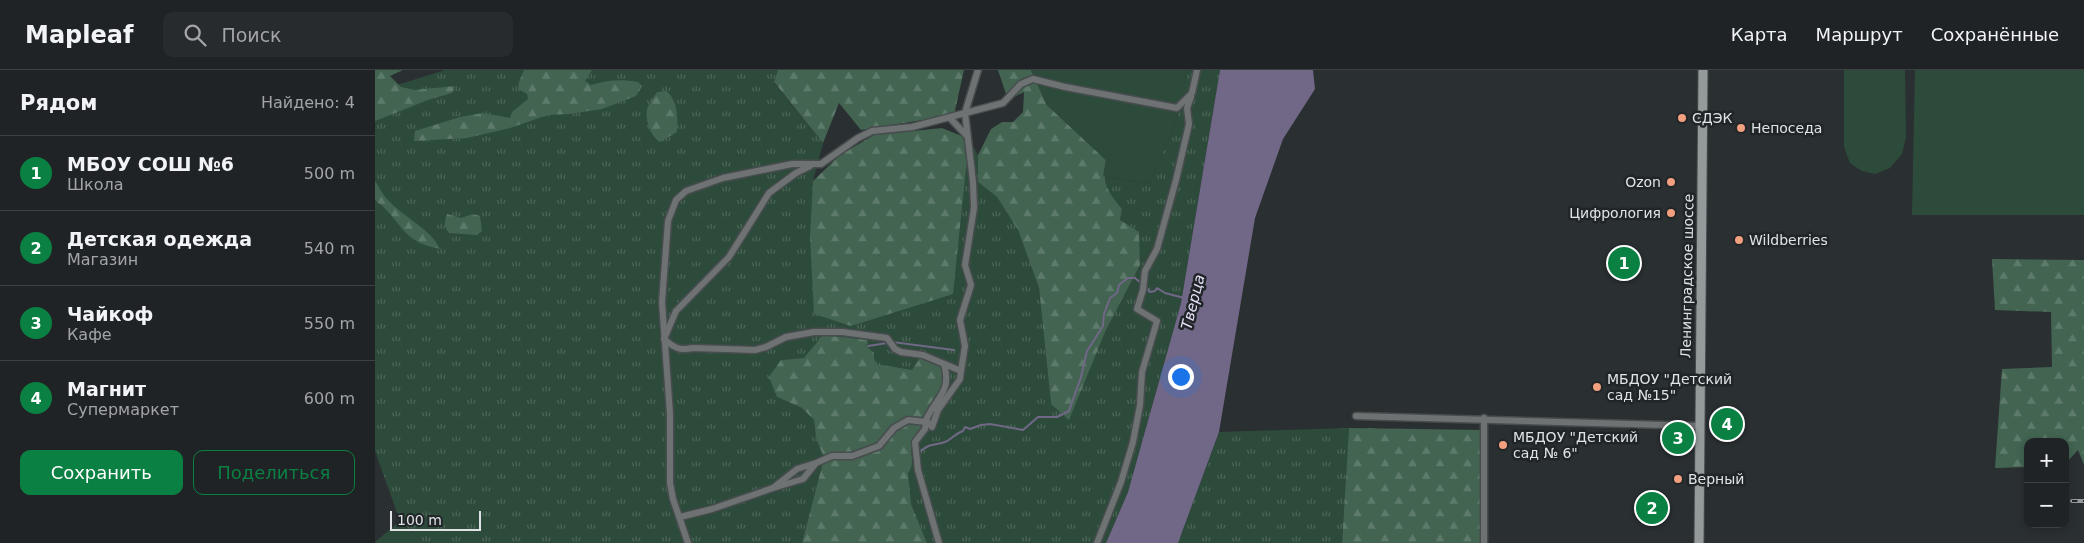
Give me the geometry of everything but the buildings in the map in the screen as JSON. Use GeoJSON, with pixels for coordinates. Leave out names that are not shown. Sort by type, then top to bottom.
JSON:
{"type":"FeatureCollection","features":[{"type":"Feature","properties":{"kind":"main road","name":"Ленинградское шоссе"},"geometry":{"type":"LineString","coordinates":[[1699,543],[1703,70]]}},
{"type":"Feature","properties":{"kind":"street"},"geometry":{"type":"LineString","coordinates":[[773,488],[797,469],[832,456],[852,456],[879,446],[894,428],[908,420],[926,422],[932,427],[938,410],[960,379],[965,346],[960,320],[971,285],[965,265],[974,208],[965,113],[978,70]]}},
{"type":"Feature","properties":{"kind":"street"},"geometry":{"type":"LineString","coordinates":[[1097,543],[1121,482],[1133,442],[1140,405],[1142,372],[1157,321],[1137,309],[1143,290],[1145,271],[1157,249],[1176,180],[1189,124],[1187,108],[1197,70]]}},
{"type":"Feature","properties":{"kind":"street"},"geometry":{"type":"LineString","coordinates":[[689,543],[670,483],[670,414],[662,302],[668,221],[676,200],[686,191],[723,178],[792,164],[821,164],[858,138],[872,132],[912,127],[1003,103],[1021,84],[1033,79],[1065,87],[1177,108],[1192,93]]}},
{"type":"Feature","properties":{"kind":"street"},"geometry":{"type":"LineString","coordinates":[[950,118],[967,135]]}},
{"type":"Feature","properties":{"kind":"street"},"geometry":{"type":"LineString","coordinates":[[664,339],[676,311],[729,257],[769,193],[796,173],[811,165]]}},
{"type":"Feature","properties":{"kind":"street"},"geometry":{"type":"LineString","coordinates":[[664,339],[677,349],[683,350],[703,348],[755,350],[786,337],[803,333],[842,332],[887,338],[895,349],[901,352],[923,355],[961,371]]}},
{"type":"Feature","properties":{"kind":"street"},"geometry":{"type":"LineString","coordinates":[[939,543],[918,470],[915,442],[925,429],[926,422],[935,403],[947,387],[947,373],[944,364]]}},
{"type":"Feature","properties":{"kind":"street"},"geometry":{"type":"LineString","coordinates":[[1356,416],[1485,418],[1700,426]]}},
{"type":"Feature","properties":{"kind":"street"},"geometry":{"type":"LineString","coordinates":[[1484,543],[1485,418]]}},
{"type":"Feature","properties":{"kind":"street"},"geometry":{"type":"LineString","coordinates":[[680,517],[712,509],[803,479],[816,463]]}},
{"type":"Feature","properties":{"kind":"green space"},"geometry":{"type":"Polygon","coordinates":[[[375,70],[403,70],[390,76],[401,87],[415,90],[455,86],[452,93],[428,100],[375,121],[375,70]]]}},
{"type":"Feature","properties":{"kind":"green space"},"geometry":{"type":"Polygon","coordinates":[[[445,70],[778,70],[774,83],[823,143],[813,181],[851,326],[885,314],[969,139],[978,155],[978,182],[997,197],[1018,230],[1039,288],[1051,404],[1105,332],[1140,265],[1120,220],[1122,209],[1108,192],[1103,176],[1149,184],[1177,119],[1187,70],[1220,70],[1181,303],[1128,492],[1106,543],[927,543],[911,504],[804,358],[781,360],[777,397],[802,408],[814,420],[816,438],[824,458],[802,543],[424,543],[400,521],[375,451],[375,92],[445,70]]]}},
{"type":"Feature","properties":{"kind":"green space"},"geometry":{"type":"Polygon","coordinates":[[[524,70],[592,70],[585,81],[591,85],[620,80],[638,82],[642,86],[636,96],[602,109],[548,115],[510,128],[467,138],[414,141],[415,131],[460,117],[483,113],[510,118],[512,112],[528,99],[527,94],[518,89],[524,70]]]}},
{"type":"Feature","properties":{"kind":"green space"},"geometry":{"type":"Polygon","coordinates":[[[778,70],[964,70],[954,115],[861,130],[839,103],[823,143],[774,82],[778,70]]]}},
{"type":"Feature","properties":{"kind":"green space"},"geometry":{"type":"Polygon","coordinates":[[[998,70],[1031,70],[1047,105],[1106,160],[1105,181],[1109,192],[1122,209],[1120,220],[1139,232],[1140,265],[1105,332],[1069,420],[1051,404],[1039,288],[1018,230],[997,197],[978,182],[978,155],[991,129],[1002,122],[1013,122],[1023,112],[1024,92],[1008,100],[998,70]]]}},
{"type":"Feature","properties":{"kind":"green space"},"geometry":{"type":"Polygon","coordinates":[[[1031,70],[1187,70],[1177,119],[1149,184],[1103,176],[1106,160],[1047,105],[1031,70]]]}},
{"type":"Feature","properties":{"kind":"green space"},"geometry":{"type":"Polygon","coordinates":[[[1844,70],[1905,70],[1906,137],[1902,154],[1890,168],[1875,174],[1862,171],[1850,163],[1844,147],[1844,70]]]}},
{"type":"Feature","properties":{"kind":"green space"},"geometry":{"type":"Polygon","coordinates":[[[1915,70],[2084,70],[2084,215],[1912,215],[1915,70]]]}},
{"type":"Feature","properties":{"kind":"green space"},"geometry":{"type":"Polygon","coordinates":[[[666,91],[675,104],[677,132],[660,142],[649,128],[647,110],[657,92],[666,91]]]}},
{"type":"Feature","properties":{"kind":"green space"},"geometry":{"type":"Polygon","coordinates":[[[942,128],[969,139],[953,294],[851,326],[814,314],[810,237],[813,181],[840,155],[874,135],[942,128]]]}},
{"type":"Feature","properties":{"kind":"green space"},"geometry":{"type":"Polygon","coordinates":[[[375,181],[388,200],[424,229],[440,249],[417,241],[403,230],[392,216],[375,200],[375,181]]]}},
{"type":"Feature","properties":{"kind":"green space"},"geometry":{"type":"Polygon","coordinates":[[[447,214],[461,218],[473,214],[480,216],[482,231],[477,235],[449,233],[445,224],[447,214]]]}},
{"type":"Feature","properties":{"kind":"green space"},"geometry":{"type":"Polygon","coordinates":[[[1992,259],[2084,260],[2084,465],[2078,450],[2069,460],[2069,438],[2024,438],[2024,467],[1995,468],[2002,369],[2052,367],[2051,312],[1995,310],[1992,259]]]}},
{"type":"Feature","properties":{"kind":"green space"},"geometry":{"type":"Polygon","coordinates":[[[823,335],[867,340],[866,346],[874,353],[876,364],[912,370],[920,358],[942,368],[946,375],[942,390],[925,417],[921,431],[912,444],[912,466],[908,473],[911,504],[927,543],[802,543],[824,458],[816,438],[814,420],[802,408],[777,397],[769,377],[781,360],[804,358],[823,335]]]}},
{"type":"Feature","properties":{"kind":"green space"},"geometry":{"type":"Polygon","coordinates":[[[1349,428],[1342,543],[1178,543],[1219,432],[1349,428]]]}},
{"type":"Feature","properties":{"kind":"green space"},"geometry":{"type":"Polygon","coordinates":[[[1349,428],[1484,430],[1484,543],[1342,543],[1349,428]]]}},
{"type":"Feature","properties":{"kind":"green space"},"geometry":{"type":"Polygon","coordinates":[[[400,521],[424,543],[375,543],[375,542],[400,521]]]}},
{"type":"Feature","properties":{"kind":"water","name":"Тверца"},"geometry":{"type":"Polygon","coordinates":[[[1220,70],[1313,70],[1315,89],[1283,139],[1255,218],[1219,432],[1178,543],[1106,543],[1128,492],[1181,303],[1220,70]]]}},
{"type":"Feature","properties":{"kind":"waterway"},"geometry":{"type":"LineString","coordinates":[[921,451],[930,445],[947,441],[963,431],[965,427],[970,429],[990,424],[1023,430],[1038,417],[1057,417],[1069,411],[1081,377],[1087,351],[1103,326],[1104,314],[1110,298],[1117,293],[1119,285],[1128,278],[1135,278],[1141,283]]}},
{"type":"Feature","properties":{"kind":"waterway","name":"Тверца"},"geometry":{"type":"LineString","coordinates":[[1145,286],[1150,292],[1155,291],[1157,288],[1165,293],[1184,298]]}},
{"type":"Feature","properties":{"kind":"waterway"},"geometry":{"type":"LineString","coordinates":[[892,342],[954,350]]}},
{"type":"Feature","properties":{"kind":"waterway"},"geometry":{"type":"LineString","coordinates":[[868,346],[887,343]]}},
{"type":"Feature","properties":{"kind":"railway"},"geometry":{"type":"LineString","coordinates":[[2072,501],[2084,501]]}},
{"type":"Feature","properties":{"kind":"place","name":"СДЭК"},"geometry":{"type":"Point","coordinates":[1682,118]}},
{"type":"Feature","properties":{"kind":"place","name":"Непоседа"},"geometry":{"type":"Point","coordinates":[1741,128]}},
{"type":"Feature","properties":{"kind":"place","name":"Ozon"},"geometry":{"type":"Point","coordinates":[1671,182]}},
{"type":"Feature","properties":{"kind":"place","name":"Цифрология"},"geometry":{"type":"Point","coordinates":[1671,213]}},
{"type":"Feature","properties":{"kind":"place","name":"Wildberries"},"geometry":{"type":"Point","coordinates":[1739,240]}},
{"type":"Feature","properties":{"kind":"place","name":"МБОУ СОШ №6"},"geometry":{"type":"Point","coordinates":[1624,263]}},
{"type":"Feature","properties":{"kind":"place","name":"МБДОУ \"Детский сад №15\""},"geometry":{"type":"Point","coordinates":[1597,387]}},
{"type":"Feature","properties":{"kind":"place","name":"Магнит"},"geometry":{"type":"Point","coordinates":[1727,424]}},
{"type":"Feature","properties":{"kind":"place","name":"Чайкоф"},"geometry":{"type":"Point","coordinates":[1678,438]}},
{"type":"Feature","properties":{"kind":"place","name":"МБДОУ \"Детский сад № 6\""},"geometry":{"type":"Point","coordinates":[1503,445]}},
{"type":"Feature","properties":{"kind":"place","name":"Верный"},"geometry":{"type":"Point","coordinates":[1678,479]}},
{"type":"Feature","properties":{"kind":"place","name":"Детская одежда"},"geometry":{"type":"Point","coordinates":[1652,508]}}]}
